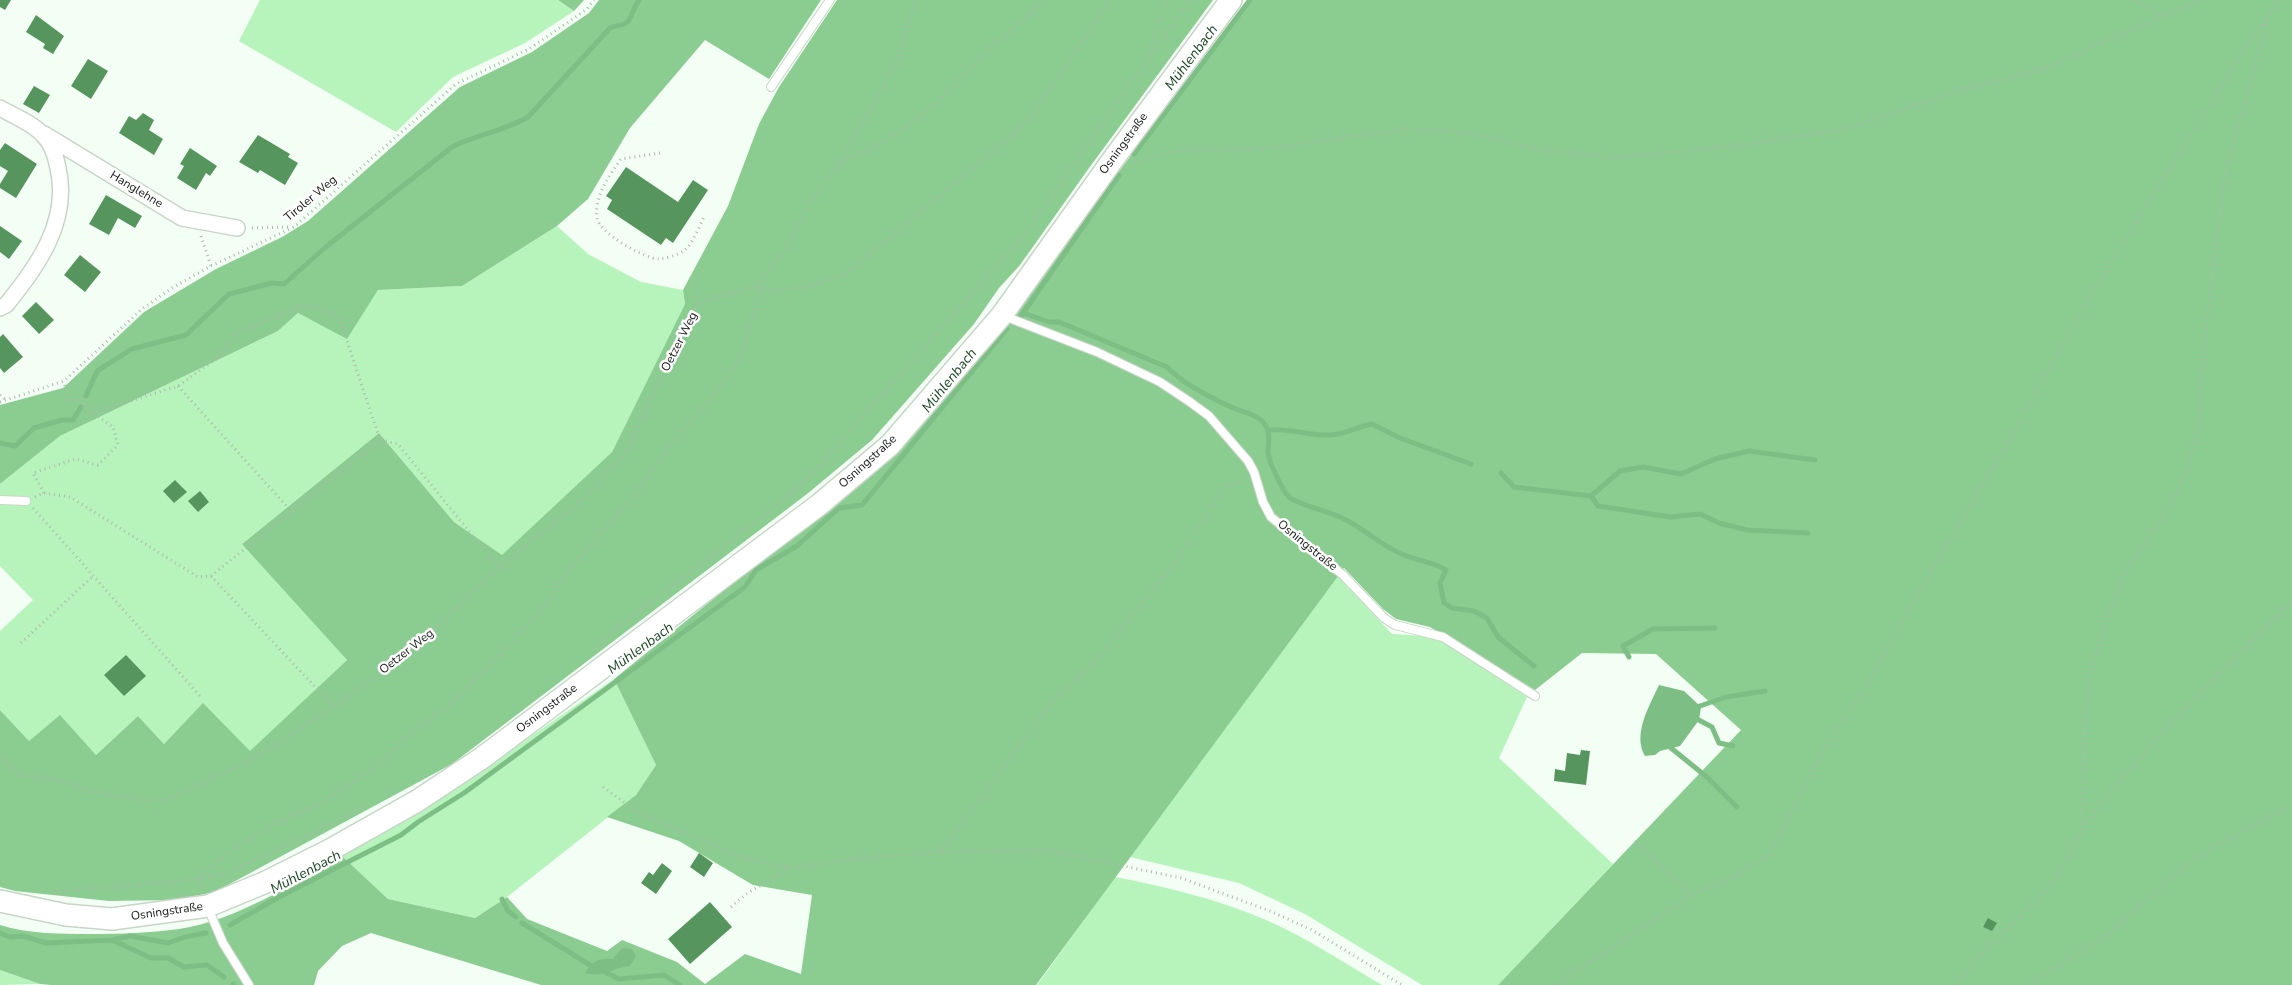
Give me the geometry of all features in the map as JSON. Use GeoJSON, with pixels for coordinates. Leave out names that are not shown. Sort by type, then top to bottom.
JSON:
{"type":"FeatureCollection","features":[{"type":"Feature","properties":{"kind":"main road","name":"Osningstraße"},"geometry":{"type":"LineString","coordinates":[[0,901],[66,915],[112,919],[208,906],[266,882],[330,850],[416,801],[482,758],[820,504],[884,451],[1002,315],[1114,158],[1231,0]]}},
{"type":"Feature","properties":{"kind":"street","name":"Hanglehne"},"geometry":{"type":"LineString","coordinates":[[0,108],[182,218],[237,228]]}},
{"type":"Feature","properties":{"kind":"street","name":"Hanglehne"},"geometry":{"type":"LineString","coordinates":[[0,308],[6,305],[34,272],[52,238],[60,208],[61,179],[56,156],[42,134]]}},
{"type":"Feature","properties":{"kind":"lane"},"geometry":{"type":"LineString","coordinates":[[771,87],[830,0]]}},
{"type":"Feature","properties":{"kind":"lane","name":"Osningstraße"},"geometry":{"type":"LineString","coordinates":[[1002,315],[1096,352],[1160,382],[1190,402],[1209,416],[1248,461],[1257,479],[1263,502],[1271,517],[1343,575],[1384,618],[1395,625],[1443,637],[1535,696]]}},
{"type":"Feature","properties":{"kind":"lane"},"geometry":{"type":"LineString","coordinates":[[0,500],[26,501]]}},
{"type":"Feature","properties":{"kind":"lane"},"geometry":{"type":"LineString","coordinates":[[208,906],[223,943],[249,985]]}},
{"type":"Feature","properties":{"kind":"path","name":"Tiroler Weg"},"geometry":{"type":"LineString","coordinates":[[0,402],[64,381],[142,309],[172,288],[211,266],[294,227],[456,84],[529,49],[587,9],[594,0]]}},
{"type":"Feature","properties":{"kind":"path"},"geometry":{"type":"LineString","coordinates":[[757,287],[784,251],[812,200],[841,160],[895,66],[916,0]]}},
{"type":"Feature","properties":{"kind":"path"},"geometry":{"type":"LineString","coordinates":[[841,160],[860,154],[900,132],[947,93],[982,57],[1044,0]]}},
{"type":"Feature","properties":{"kind":"path"},"geometry":{"type":"LineString","coordinates":[[692,278],[698,306],[714,297],[757,287],[770,291],[801,288],[844,275],[1018,131],[1046,95],[1110,0]]}},
{"type":"Feature","properties":{"kind":"path"},"geometry":{"type":"LineString","coordinates":[[1148,58],[1165,0]]}},
{"type":"Feature","properties":{"kind":"path"},"geometry":{"type":"LineString","coordinates":[[590,652],[618,627],[779,504],[812,473],[1022,238],[1190,0]]}},
{"type":"Feature","properties":{"kind":"path"},"geometry":{"type":"LineString","coordinates":[[2133,0],[2161,15]]}},
{"type":"Feature","properties":{"kind":"path"},"geometry":{"type":"LineString","coordinates":[[1114,158],[1123,165],[1147,161],[1177,150],[1265,149],[1407,129],[1466,132],[1542,150],[1615,158],[1748,144],[1846,129],[1963,89],[2038,71],[2161,15],[2200,0]]}},
{"type":"Feature","properties":{"kind":"path"},"geometry":{"type":"LineString","coordinates":[[1555,985],[1691,896],[1735,876],[1768,856],[1826,745],[1870,680],[1915,598],[2017,427],[2090,296],[2256,30],[2264,24],[2278,0]]}},
{"type":"Feature","properties":{"kind":"path"},"geometry":{"type":"LineString","coordinates":[[2081,830],[2085,714],[2092,670],[2104,626],[2125,572],[2171,506],[2188,468],[2199,418],[2216,233],[2226,170],[2262,40],[2264,24]]}},
{"type":"Feature","properties":{"kind":"path"},"geometry":{"type":"LineString","coordinates":[[660,153],[621,159],[600,194],[597,220],[602,228],[645,256],[659,259],[674,256],[686,249],[704,217]]}},
{"type":"Feature","properties":{"kind":"path"},"geometry":{"type":"LineString","coordinates":[[196,222],[211,266]]}},
{"type":"Feature","properties":{"kind":"path"},"geometry":{"type":"LineString","coordinates":[[237,228],[294,227]]}},
{"type":"Feature","properties":{"kind":"path"},"geometry":{"type":"LineString","coordinates":[[201,878],[207,870],[235,848],[273,824],[321,803],[375,768],[407,735],[446,708],[487,668],[548,602],[562,579],[636,493],[660,458],[714,396],[736,365],[756,308],[760,292],[757,287]]}},
{"type":"Feature","properties":{"kind":"path"},"geometry":{"type":"LineString","coordinates":[[93,413],[178,386],[220,356],[234,335],[304,305],[331,312],[340,320],[380,440]]}},
{"type":"Feature","properties":{"kind":"path","name":"Oetzer Weg"},"geometry":{"type":"LineString","coordinates":[[0,757],[20,775],[56,780],[99,794],[152,801],[166,800],[244,764],[334,707],[411,650],[499,568],[581,501],[627,451],[698,306]]}},
{"type":"Feature","properties":{"kind":"path"},"geometry":{"type":"LineString","coordinates":[[44,493],[33,473],[76,458],[98,464],[118,445],[113,427],[93,413],[79,398],[68,402],[64,381]]}},
{"type":"Feature","properties":{"kind":"path"},"geometry":{"type":"LineString","coordinates":[[178,386],[290,511]]}},
{"type":"Feature","properties":{"kind":"path"},"geometry":{"type":"LineString","coordinates":[[0,395],[6,400]]}},
{"type":"Feature","properties":{"kind":"path"},"geometry":{"type":"LineString","coordinates":[[380,440],[398,444],[499,568]]}},
{"type":"Feature","properties":{"kind":"path"},"geometry":{"type":"LineString","coordinates":[[200,696],[26,501],[44,493],[70,497],[198,577],[211,576],[380,440]]}},
{"type":"Feature","properties":{"kind":"path"},"geometry":{"type":"LineString","coordinates":[[940,852],[1052,702],[1102,655],[1172,567],[1225,486],[1257,479]]}},
{"type":"Feature","properties":{"kind":"path"},"geometry":{"type":"LineString","coordinates":[[21,643],[93,576]]}},
{"type":"Feature","properties":{"kind":"path"},"geometry":{"type":"LineString","coordinates":[[211,576],[334,707]]}},
{"type":"Feature","properties":{"kind":"path"},"geometry":{"type":"LineString","coordinates":[[1958,985],[1975,961],[2047,890],[2057,877],[2081,830],[2134,766],[2232,660],[2292,601]]}},
{"type":"Feature","properties":{"kind":"path"},"geometry":{"type":"LineString","coordinates":[[603,787],[639,813],[743,858],[792,868],[853,859],[940,852],[1047,850],[1181,878],[1270,911],[1312,930],[1402,985]]}},
{"type":"Feature","properties":{"kind":"path"},"geometry":{"type":"LineString","coordinates":[[50,893],[220,875],[240,868],[372,803]]}},
{"type":"Feature","properties":{"kind":"path"},"geometry":{"type":"LineString","coordinates":[[2029,985],[2109,933],[2185,866],[2206,852],[2292,806]]}},
{"type":"Feature","properties":{"kind":"path"},"geometry":{"type":"LineString","coordinates":[[1635,841],[1691,896]]}},
{"type":"Feature","properties":{"kind":"path"},"geometry":{"type":"LineString","coordinates":[[731,907],[746,894],[792,868]]}},
{"type":"Feature","properties":{"kind":"path"},"geometry":{"type":"LineString","coordinates":[[201,878],[208,906]]}},
{"type":"Feature","properties":{"kind":"shaded area"},"geometry":{"type":"Polygon","coordinates":[[[260,0],[558,0],[574,11],[525,43],[453,77],[396,132],[239,41],[260,0]]]}},
{"type":"Feature","properties":{"kind":"shaded area"},"geometry":{"type":"Polygon","coordinates":[[[558,0],[584,0],[574,11],[558,0]]]}},
{"type":"Feature","properties":{"kind":"shaded area"},"geometry":{"type":"Polygon","coordinates":[[[599,0],[821,0],[769,79],[705,40],[630,128],[588,199],[557,226],[462,286],[378,290],[347,339],[298,313],[278,331],[60,436],[0,484],[0,405],[63,388],[144,312],[216,269],[282,237],[308,221],[460,87],[532,52],[589,13],[599,0]]]}},
{"type":"Feature","properties":{"kind":"shaded area"},"geometry":{"type":"Polygon","coordinates":[[[837,0],[1213,0],[1020,265],[999,288],[974,324],[872,440],[807,494],[452,764],[215,892],[175,900],[109,901],[15,891],[0,887],[0,710],[29,741],[60,715],[96,755],[138,716],[164,744],[203,703],[250,751],[347,660],[242,544],[379,433],[454,522],[502,555],[612,452],[685,304],[683,290],[728,206],[759,124],[779,87],[837,0]]]}},
{"type":"Feature","properties":{"kind":"shaded area"},"geometry":{"type":"Polygon","coordinates":[[[1247,0],[2292,0],[2292,985],[1498,985],[1741,730],[1656,654],[1582,653],[1535,690],[1430,627],[1396,619],[1383,609],[1344,568],[1036,985],[541,985],[371,933],[342,946],[318,971],[314,985],[51,985],[40,984],[0,970],[0,925],[33,932],[68,934],[135,933],[179,929],[222,918],[264,900],[342,856],[388,899],[475,918],[507,897],[527,919],[607,951],[622,940],[677,962],[705,984],[745,954],[801,974],[812,895],[753,885],[679,841],[607,817],[636,795],[656,765],[614,679],[898,450],[1032,288],[1247,0]]]}},
{"type":"Feature","properties":{"kind":"shaded area"},"geometry":{"type":"Polygon","coordinates":[[[557,226],[588,254],[641,282],[683,290],[685,304],[612,452],[503,556],[454,522],[379,433],[243,543],[347,660],[250,752],[203,704],[164,744],[138,716],[96,755],[60,716],[29,741],[0,710],[0,631],[33,600],[0,566],[0,484],[60,436],[278,331],[298,313],[347,338],[378,290],[462,286],[557,226]]]}},
{"type":"Feature","properties":{"kind":"shaded area"},"geometry":{"type":"Polygon","coordinates":[[[1337,575],[1392,634],[1425,636],[1441,640],[1527,697],[1499,758],[1613,864],[1498,985],[1422,985],[1305,914],[1239,883],[1130,857],[1337,575]]]}},
{"type":"Feature","properties":{"kind":"shaded area"},"geometry":{"type":"Polygon","coordinates":[[[614,679],[656,765],[636,795],[507,897],[475,918],[388,899],[342,856],[440,799],[614,679]]]}},
{"type":"Feature","properties":{"kind":"shaded area"},"geometry":{"type":"Polygon","coordinates":[[[1659,685],[1684,691],[1701,707],[1699,720],[1680,746],[1660,751],[1655,755],[1645,756],[1641,747],[1641,729],[1647,710],[1659,685]]]}},
{"type":"Feature","properties":{"kind":"shaded area"},"geometry":{"type":"Polygon","coordinates":[[[1115,877],[1192,894],[1266,920],[1296,934],[1382,985],[1037,985],[1115,877]]]}},
{"type":"Feature","properties":{"kind":"shaded area"},"geometry":{"type":"Polygon","coordinates":[[[622,948],[632,949],[636,956],[630,966],[603,974],[585,973],[596,961],[613,959],[622,948]]]}},
{"type":"Feature","properties":{"kind":"shaded area"},"geometry":{"type":"Polygon","coordinates":[[[0,970],[40,984],[0,985],[0,970]]]}},
{"type":"Feature","properties":{"kind":"building"},"geometry":{"type":"Polygon","coordinates":[[[0,0],[11,0],[5,10],[0,7],[0,0]]]}},
{"type":"Feature","properties":{"kind":"building"},"geometry":{"type":"Polygon","coordinates":[[[36,15],[64,36],[53,54],[43,48],[45,44],[26,32],[36,15]]]}},
{"type":"Feature","properties":{"kind":"building"},"geometry":{"type":"Polygon","coordinates":[[[88,59],[108,71],[91,99],[71,86],[88,59]]]}},
{"type":"Feature","properties":{"kind":"building"},"geometry":{"type":"Polygon","coordinates":[[[34,86],[50,95],[39,113],[23,104],[34,86]]]}},
{"type":"Feature","properties":{"kind":"building"},"geometry":{"type":"Polygon","coordinates":[[[143,113],[154,120],[149,130],[163,139],[154,155],[119,133],[129,116],[136,120],[143,113]]]}},
{"type":"Feature","properties":{"kind":"building"},"geometry":{"type":"Polygon","coordinates":[[[258,135],[290,154],[288,157],[298,163],[285,185],[260,170],[258,173],[239,162],[258,135]]]}},
{"type":"Feature","properties":{"kind":"building"},"geometry":{"type":"Polygon","coordinates":[[[5,143],[37,164],[16,198],[0,188],[0,184],[8,171],[0,166],[0,150],[5,143]]]}},
{"type":"Feature","properties":{"kind":"building"},"geometry":{"type":"Polygon","coordinates":[[[190,148],[217,166],[210,176],[206,173],[196,190],[177,178],[184,166],[180,164],[190,148]]]}},
{"type":"Feature","properties":{"kind":"building"},"geometry":{"type":"Polygon","coordinates":[[[626,167],[678,202],[693,180],[708,190],[673,243],[666,238],[661,245],[607,209],[612,200],[606,196],[626,167]]]}},
{"type":"Feature","properties":{"kind":"building"},"geometry":{"type":"Polygon","coordinates":[[[106,195],[142,216],[135,228],[118,218],[109,235],[89,224],[106,195]]]}},
{"type":"Feature","properties":{"kind":"building"},"geometry":{"type":"Polygon","coordinates":[[[0,226],[22,241],[9,259],[0,252],[0,226]]]}},
{"type":"Feature","properties":{"kind":"building"},"geometry":{"type":"Polygon","coordinates":[[[80,255],[101,272],[85,292],[64,275],[80,255]]]}},
{"type":"Feature","properties":{"kind":"building"},"geometry":{"type":"Polygon","coordinates":[[[36,302],[54,320],[39,334],[22,316],[36,302]]]}},
{"type":"Feature","properties":{"kind":"building"},"geometry":{"type":"Polygon","coordinates":[[[3,334],[23,357],[4,373],[0,368],[0,337],[3,334]]]}},
{"type":"Feature","properties":{"kind":"building"},"geometry":{"type":"Polygon","coordinates":[[[175,480],[187,492],[174,503],[163,491],[175,480]]]}},
{"type":"Feature","properties":{"kind":"building"},"geometry":{"type":"Polygon","coordinates":[[[200,491],[209,502],[198,512],[188,501],[200,491]]]}},
{"type":"Feature","properties":{"kind":"building"},"geometry":{"type":"Polygon","coordinates":[[[126,655],[146,676],[124,696],[104,675],[126,655]]]}},
{"type":"Feature","properties":{"kind":"building"},"geometry":{"type":"Polygon","coordinates":[[[1581,750],[1590,751],[1586,785],[1554,781],[1555,769],[1565,771],[1567,753],[1580,755],[1581,750]]]}},
{"type":"Feature","properties":{"kind":"building"},"geometry":{"type":"Polygon","coordinates":[[[699,853],[713,863],[704,877],[690,867],[699,853]]]}},
{"type":"Feature","properties":{"kind":"building"},"geometry":{"type":"Polygon","coordinates":[[[662,863],[672,871],[656,894],[641,883],[649,872],[653,875],[662,863]]]}},
{"type":"Feature","properties":{"kind":"building"},"geometry":{"type":"Polygon","coordinates":[[[710,902],[732,927],[690,964],[668,939],[710,902]]]}},
{"type":"Feature","properties":{"kind":"building"},"geometry":{"type":"Polygon","coordinates":[[[1988,918],[1997,923],[1992,931],[1983,927],[1988,918]]]}},
{"type":"Feature","properties":{"kind":"waterway"},"geometry":{"type":"LineString","coordinates":[[86,396],[97,371],[132,349],[186,335],[229,294],[272,283],[284,284],[327,246],[452,147],[528,117],[611,27],[628,22],[639,0]]}},
{"type":"Feature","properties":{"kind":"waterway","name":"Mühlenbach"},"geometry":{"type":"LineString","coordinates":[[1134,154],[1250,0]]}},
{"type":"Feature","properties":{"kind":"waterway","name":"Mühlenbach"},"geometry":{"type":"LineString","coordinates":[[1021,316],[1119,175]]}},
{"type":"Feature","properties":{"kind":"waterway"},"geometry":{"type":"LineString","coordinates":[[1023,313],[1049,322],[1059,322],[1167,367],[1188,384],[1205,394],[1259,418],[1267,428],[1269,440],[1268,453],[1271,463],[1289,497],[1342,518],[1396,551],[1446,570],[1440,583],[1444,603],[1452,608],[1474,611],[1487,618],[1498,637],[1534,666]]}},
{"type":"Feature","properties":{"kind":"waterway","name":"Mühlenbach"},"geometry":{"type":"LineString","coordinates":[[230,925],[279,897],[401,835],[464,793],[745,587],[756,570],[797,546],[839,508],[862,505],[1007,329]]}},
{"type":"Feature","properties":{"kind":"waterway"},"geometry":{"type":"LineString","coordinates":[[0,443],[15,446],[34,428],[62,420],[73,420],[81,407]]}},
{"type":"Feature","properties":{"kind":"waterway"},"geometry":{"type":"LineString","coordinates":[[1268,430],[1330,435],[1341,434],[1372,424],[1400,438],[1471,464]]}},
{"type":"Feature","properties":{"kind":"waterway"},"geometry":{"type":"LineString","coordinates":[[1591,496],[1620,471],[1643,467],[1681,474],[1715,459],[1749,451],[1815,460]]}},
{"type":"Feature","properties":{"kind":"waterway"},"geometry":{"type":"LineString","coordinates":[[1501,473],[1514,487],[1591,496],[1598,506],[1670,517],[1700,514],[1719,523],[1747,530],[1808,533]]}},
{"type":"Feature","properties":{"kind":"waterway"},"geometry":{"type":"LineString","coordinates":[[1629,657],[1623,646],[1653,629],[1715,628]]}},
{"type":"Feature","properties":{"kind":"waterway"},"geometry":{"type":"LineString","coordinates":[[1697,707],[1726,697],[1765,691]]}},
{"type":"Feature","properties":{"kind":"waterway"},"geometry":{"type":"LineString","coordinates":[[1693,717],[1712,727],[1719,743],[1733,746]]}},
{"type":"Feature","properties":{"kind":"waterway"},"geometry":{"type":"LineString","coordinates":[[1672,742],[1671,748],[1708,778],[1737,807]]}},
{"type":"Feature","properties":{"kind":"waterway"},"geometry":{"type":"LineString","coordinates":[[502,899],[508,911],[516,917]]}},
{"type":"Feature","properties":{"kind":"waterway"},"geometry":{"type":"LineString","coordinates":[[522,923],[595,968]]}},
{"type":"Feature","properties":{"kind":"waterway","name":"Mühlenbach"},"geometry":{"type":"LineString","coordinates":[[0,933],[10,937],[23,936],[46,943],[112,940],[130,936],[168,943],[206,933]]}},
{"type":"Feature","properties":{"kind":"waterway"},"geometry":{"type":"LineString","coordinates":[[112,940],[151,958],[168,958],[184,967],[207,965],[224,977]]}},
{"type":"Feature","properties":{"kind":"waterway"},"geometry":{"type":"LineString","coordinates":[[603,971],[619,979],[664,975],[680,985]]}}]}
